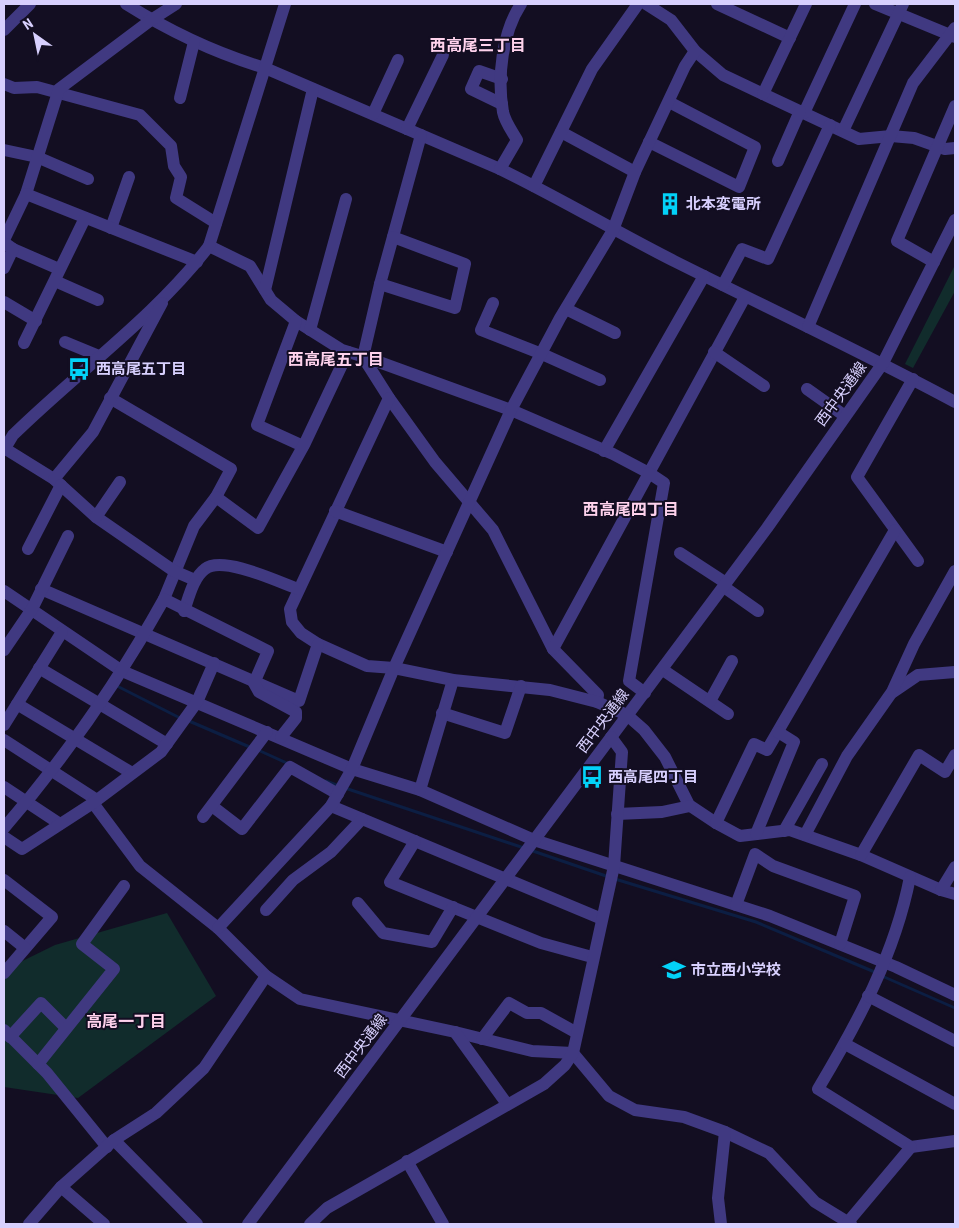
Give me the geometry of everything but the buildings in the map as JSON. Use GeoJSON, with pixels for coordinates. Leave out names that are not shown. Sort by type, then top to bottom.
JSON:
{"type":"FeatureCollection","features":[{"type":"Feature","properties":{"kind":"street"},"geometry":{"type":"LineString","coordinates":[[4,30],[30,4]]}},
{"type":"Feature","properties":{"kind":"street"},"geometry":{"type":"LineString","coordinates":[[126,4],[151,20],[194,42],[238,60],[265,68],[500,169],[613,230],[745,297],[883,363],[955,402]]}},
{"type":"Feature","properties":{"kind":"street"},"geometry":{"type":"LineString","coordinates":[[4,268],[7,244],[26,194],[59,89],[151,20],[176,4]]}},
{"type":"Feature","properties":{"kind":"street"},"geometry":{"type":"LineString","coordinates":[[195,580],[174,571],[96,517],[58,482],[4,449],[18,430],[170,289],[197,262],[209,246],[285,4]]}},
{"type":"Feature","properties":{"kind":"street"},"geometry":{"type":"LineString","coordinates":[[500,169],[517,140],[503,114],[502,60],[507,37],[522,4]]}},
{"type":"Feature","properties":{"kind":"street"},"geometry":{"type":"LineString","coordinates":[[534,186],[592,69],[638,4]]}},
{"type":"Feature","properties":{"kind":"street"},"geometry":{"type":"LineString","coordinates":[[646,4],[670,20],[695,51],[724,75],[859,139],[891,136],[914,138],[938,147],[955,148]]}},
{"type":"Feature","properties":{"kind":"street"},"geometry":{"type":"LineString","coordinates":[[717,4],[790,38]]}},
{"type":"Feature","properties":{"kind":"street"},"geometry":{"type":"LineString","coordinates":[[763,94],[806,4]]}},
{"type":"Feature","properties":{"kind":"street"},"geometry":{"type":"LineString","coordinates":[[778,161],[855,4]]}},
{"type":"Feature","properties":{"kind":"street"},"geometry":{"type":"LineString","coordinates":[[808,327],[913,83],[953,33],[901,9],[875,4]]}},
{"type":"Feature","properties":{"kind":"street"},"geometry":{"type":"LineString","coordinates":[[843,131],[901,9]]}},
{"type":"Feature","properties":{"kind":"street"},"geometry":{"type":"LineString","coordinates":[[180,98],[194,42]]}},
{"type":"Feature","properties":{"kind":"street"},"geometry":{"type":"LineString","coordinates":[[218,928],[335,800],[352,769],[394,668],[510,410],[566,309],[613,230],[635,172],[685,66],[695,51]]}},
{"type":"Feature","properties":{"kind":"street"},"geometry":{"type":"LineString","coordinates":[[407,129],[444,55]]}},
{"type":"Feature","properties":{"kind":"street"},"geometry":{"type":"LineString","coordinates":[[373,114],[398,60]]}},
{"type":"Feature","properties":{"kind":"street"},"geometry":{"type":"LineString","coordinates":[[502,78],[479,72],[472,89],[502,104]]}},
{"type":"Feature","properties":{"kind":"street"},"geometry":{"type":"LineString","coordinates":[[4,84],[14,88],[38,87],[140,115],[171,146],[174,166],[181,177],[176,198],[216,223]]}},
{"type":"Feature","properties":{"kind":"street"},"geometry":{"type":"LineString","coordinates":[[265,290],[314,89]]}},
{"type":"Feature","properties":{"kind":"street"},"geometry":{"type":"LineString","coordinates":[[649,142],[739,187],[756,147],[669,102]]}},
{"type":"Feature","properties":{"kind":"street"},"geometry":{"type":"LineString","coordinates":[[934,262],[896,241],[955,106]]}},
{"type":"Feature","properties":{"kind":"street"},"geometry":{"type":"LineString","coordinates":[[723,285],[742,249],[768,260],[830,125]]}},
{"type":"Feature","properties":{"kind":"street"},"geometry":{"type":"LineString","coordinates":[[561,132],[635,172]]}},
{"type":"Feature","properties":{"kind":"street"},"geometry":{"type":"LineString","coordinates":[[421,135],[380,284],[363,357],[389,398],[435,462],[493,530],[553,649],[598,695],[597,702]]}},
{"type":"Feature","properties":{"kind":"street"},"geometry":{"type":"LineString","coordinates":[[4,150],[37,157],[88,178]]}},
{"type":"Feature","properties":{"kind":"street"},"geometry":{"type":"LineString","coordinates":[[111,228],[129,177]]}},
{"type":"Feature","properties":{"kind":"street"},"geometry":{"type":"LineString","coordinates":[[26,194],[197,262]]}},
{"type":"Feature","properties":{"kind":"street"},"geometry":{"type":"LineString","coordinates":[[310,330],[346,199]]}},
{"type":"Feature","properties":{"kind":"street"},"geometry":{"type":"LineString","coordinates":[[24,344],[85,218]]}},
{"type":"Feature","properties":{"kind":"street","name":"西中央通線"},"geometry":{"type":"LineString","coordinates":[[248,1224],[627,715],[663,670],[883,363],[955,220]]}},
{"type":"Feature","properties":{"kind":"street"},"geometry":{"type":"LineString","coordinates":[[380,284],[455,308],[466,264],[393,237]]}},
{"type":"Feature","properties":{"kind":"street"},"geometry":{"type":"LineString","coordinates":[[7,244],[98,300]]}},
{"type":"Feature","properties":{"kind":"street"},"geometry":{"type":"LineString","coordinates":[[209,246],[250,266],[271,300],[296,321],[342,350],[510,410],[604,450],[649,473],[664,483],[629,681],[645,693]]}},
{"type":"Feature","properties":{"kind":"street"},"geometry":{"type":"LineString","coordinates":[[604,450],[704,276]]}},
{"type":"Feature","properties":{"kind":"street"},"geometry":{"type":"LineString","coordinates":[[28,549],[58,482],[93,432],[170,289]]}},
{"type":"Feature","properties":{"kind":"street"},"geometry":{"type":"LineString","coordinates":[[553,649],[745,297]]}},
{"type":"Feature","properties":{"kind":"street"},"geometry":{"type":"LineString","coordinates":[[4,302],[36,321]]}},
{"type":"Feature","properties":{"kind":"street"},"geometry":{"type":"LineString","coordinates":[[493,303],[481,330],[542,354],[600,380]]}},
{"type":"Feature","properties":{"kind":"street"},"geometry":{"type":"LineString","coordinates":[[566,309],[615,333]]}},
{"type":"Feature","properties":{"kind":"street"},"geometry":{"type":"LineString","coordinates":[[296,321],[257,425],[303,446]]}},
{"type":"Feature","properties":{"kind":"street"},"geometry":{"type":"LineString","coordinates":[[65,342],[99,356]]}},
{"type":"Feature","properties":{"kind":"street"},"geometry":{"type":"LineString","coordinates":[[216,497],[258,528],[303,446],[348,352]]}},
{"type":"Feature","properties":{"kind":"street"},"geometry":{"type":"LineString","coordinates":[[714,352],[764,386]]}},
{"type":"Feature","properties":{"kind":"street"},"geometry":{"type":"LineString","coordinates":[[913,379],[857,477],[918,561]]}},
{"type":"Feature","properties":{"kind":"street"},"geometry":{"type":"LineString","coordinates":[[807,389],[845,416]]}},
{"type":"Feature","properties":{"kind":"street"},"geometry":{"type":"LineString","coordinates":[[4,828],[27,801],[122,671],[164,599],[194,526],[216,497],[231,470],[110,398]]}},
{"type":"Feature","properties":{"kind":"street"},"geometry":{"type":"LineString","coordinates":[[389,398],[298,589],[290,610],[292,622],[301,633],[318,644],[367,666],[394,668],[453,680],[550,690],[597,702],[627,715],[644,730],[665,757],[690,806],[740,836],[790,830],[861,855],[941,890],[955,894]]}},
{"type":"Feature","properties":{"kind":"street"},"geometry":{"type":"LineString","coordinates":[[96,517],[120,482]]}},
{"type":"Feature","properties":{"kind":"street"},"geometry":{"type":"LineString","coordinates":[[335,511],[447,552]]}},
{"type":"Feature","properties":{"kind":"street"},"geometry":{"type":"LineString","coordinates":[[716,823],[754,744],[767,750],[895,530]]}},
{"type":"Feature","properties":{"kind":"street"},"geometry":{"type":"LineString","coordinates":[[4,650],[32,609],[68,536]]}},
{"type":"Feature","properties":{"kind":"street"},"geometry":{"type":"LineString","coordinates":[[680,553],[758,611]]}},
{"type":"Feature","properties":{"kind":"street"},"geometry":{"type":"LineString","coordinates":[[184,611],[195,580],[205,568],[214,565],[235,566],[298,589]]}},
{"type":"Feature","properties":{"kind":"street"},"geometry":{"type":"LineString","coordinates":[[805,835],[847,756],[892,692],[914,644],[955,571]]}},
{"type":"Feature","properties":{"kind":"street"},"geometry":{"type":"LineString","coordinates":[[41,589],[299,701],[318,644]]}},
{"type":"Feature","properties":{"kind":"street"},"geometry":{"type":"LineString","coordinates":[[4,591],[122,671],[281,737],[352,769],[420,790],[534,840],[770,916],[885,963],[955,995]]}},
{"type":"Feature","properties":{"kind":"street"},"geometry":{"type":"LineString","coordinates":[[164,599],[184,611],[206,618],[268,650],[255,681],[255,688],[296,712],[296,718],[281,737]]}},
{"type":"Feature","properties":{"kind":"street"},"geometry":{"type":"LineString","coordinates":[[4,725],[62,632]]}},
{"type":"Feature","properties":{"kind":"street"},"geometry":{"type":"LineString","coordinates":[[710,702],[732,661]]}},
{"type":"Feature","properties":{"kind":"street"},"geometry":{"type":"LineString","coordinates":[[4,837],[22,850],[95,801],[161,752],[197,702],[214,664]]}},
{"type":"Feature","properties":{"kind":"street"},"geometry":{"type":"LineString","coordinates":[[39,668],[166,744]]}},
{"type":"Feature","properties":{"kind":"street"},"geometry":{"type":"LineString","coordinates":[[663,670],[728,714]]}},
{"type":"Feature","properties":{"kind":"street"},"geometry":{"type":"LineString","coordinates":[[892,692],[918,675],[955,672]]}},
{"type":"Feature","properties":{"kind":"street"},"geometry":{"type":"LineString","coordinates":[[420,790],[453,680]]}},
{"type":"Feature","properties":{"kind":"street"},"geometry":{"type":"LineString","coordinates":[[442,713],[505,733],[521,686]]}},
{"type":"Feature","properties":{"kind":"street"},"geometry":{"type":"LineString","coordinates":[[17,704],[132,773]]}},
{"type":"Feature","properties":{"kind":"street"},"geometry":{"type":"LineString","coordinates":[[203,817],[267,732]]}},
{"type":"Feature","properties":{"kind":"street"},"geometry":{"type":"LineString","coordinates":[[756,834],[794,742],[778,732]]}},
{"type":"Feature","properties":{"kind":"street"},"geometry":{"type":"LineString","coordinates":[[310,1224],[327,1208],[544,1084],[565,1065],[573,1053],[592,957],[614,866],[622,752],[611,737]]}},
{"type":"Feature","properties":{"kind":"street"},"geometry":{"type":"LineString","coordinates":[[4,740],[50,769],[95,801],[140,866],[218,928],[266,976],[300,999],[482,1038],[532,1051],[573,1053],[609,1096],[635,1110],[684,1117],[725,1132],[769,1153],[815,1202],[849,1223],[912,1147]]}},
{"type":"Feature","properties":{"kind":"street"},"geometry":{"type":"LineString","coordinates":[[861,855],[919,755],[945,772],[955,755]]}},
{"type":"Feature","properties":{"kind":"street"},"geometry":{"type":"LineString","coordinates":[[784,830],[822,764]]}},
{"type":"Feature","properties":{"kind":"street"},"geometry":{"type":"LineString","coordinates":[[212,806],[242,829],[290,767],[362,818],[504,880],[602,919]]}},
{"type":"Feature","properties":{"kind":"street"},"geometry":{"type":"LineString","coordinates":[[4,787],[60,824]]}},
{"type":"Feature","properties":{"kind":"street"},"geometry":{"type":"LineString","coordinates":[[617,814],[662,812],[690,806]]}},
{"type":"Feature","properties":{"kind":"street"},"geometry":{"type":"LineString","coordinates":[[266,910],[293,880],[331,852],[362,818]]}},
{"type":"Feature","properties":{"kind":"street"},"geometry":{"type":"LineString","coordinates":[[415,841],[390,882],[542,943],[592,957]]}},
{"type":"Feature","properties":{"kind":"street"},"geometry":{"type":"LineString","coordinates":[[736,906],[755,854],[772,866],[855,896],[840,944]]}},
{"type":"Feature","properties":{"kind":"street"},"geometry":{"type":"LineString","coordinates":[[941,890],[955,867]]}},
{"type":"Feature","properties":{"kind":"street"},"geometry":{"type":"LineString","coordinates":[[910,877],[903,913],[885,963],[845,1044],[818,1089],[912,1147],[955,1141]]}},
{"type":"Feature","properties":{"kind":"street"},"geometry":{"type":"LineString","coordinates":[[4,880],[52,917],[4,973]]}},
{"type":"Feature","properties":{"kind":"street"},"geometry":{"type":"LineString","coordinates":[[38,1064],[114,968],[82,944],[124,886]]}},
{"type":"Feature","properties":{"kind":"street"},"geometry":{"type":"LineString","coordinates":[[358,903],[383,932],[432,942],[453,907]]}},
{"type":"Feature","properties":{"kind":"street"},"geometry":{"type":"LineString","coordinates":[[4,931],[25,948]]}},
{"type":"Feature","properties":{"kind":"street"},"geometry":{"type":"LineString","coordinates":[[29,1224],[61,1187],[110,1144],[156,1113],[204,1068],[266,976]]}},
{"type":"Feature","properties":{"kind":"street"},"geometry":{"type":"LineString","coordinates":[[868,996],[955,1041]]}},
{"type":"Feature","properties":{"kind":"street"},"geometry":{"type":"LineString","coordinates":[[482,1038],[509,1002],[528,1013],[541,1013],[577,1033]]}},
{"type":"Feature","properties":{"kind":"street"},"geometry":{"type":"LineString","coordinates":[[66,1028],[41,1003],[7,1033],[38,1064],[110,1144],[197,1224]]}},
{"type":"Feature","properties":{"kind":"street"},"geometry":{"type":"LineString","coordinates":[[454,1032],[507,1104]]}},
{"type":"Feature","properties":{"kind":"street"},"geometry":{"type":"LineString","coordinates":[[845,1044],[955,1104]]}},
{"type":"Feature","properties":{"kind":"street"},"geometry":{"type":"LineString","coordinates":[[721,1224],[718,1198],[725,1132]]}},
{"type":"Feature","properties":{"kind":"street"},"geometry":{"type":"LineString","coordinates":[[407,1161],[444,1224]]}},
{"type":"Feature","properties":{"kind":"street"},"geometry":{"type":"LineString","coordinates":[[61,1187],[104,1224]]}},
{"type":"Feature","properties":{"kind":"green space"},"geometry":{"type":"Polygon","coordinates":[[[955,265],[955,291],[913,368],[905,364],[955,265]]]}},
{"type":"Feature","properties":{"kind":"green space"},"geometry":{"type":"Polygon","coordinates":[[[167,913],[216,996],[78,1098],[4,1087],[4,970],[55,945],[167,913]]]}},
{"type":"Feature","properties":{"kind":"waterway"},"geometry":{"type":"LineString","coordinates":[[119,687],[180,718]]}},
{"type":"Feature","properties":{"kind":"waterway"},"geometry":{"type":"LineString","coordinates":[[189,721],[252,748]]}},
{"type":"Feature","properties":{"kind":"waterway"},"geometry":{"type":"LineString","coordinates":[[258,750],[289,764]]}},
{"type":"Feature","properties":{"kind":"waterway"},"geometry":{"type":"LineString","coordinates":[[326,781],[339,786]]}},
{"type":"Feature","properties":{"kind":"waterway"},"geometry":{"type":"LineString","coordinates":[[345,788],[524,848]]}},
{"type":"Feature","properties":{"kind":"waterway"},"geometry":{"type":"LineString","coordinates":[[530,850],[609,877]]}},
{"type":"Feature","properties":{"kind":"waterway"},"geometry":{"type":"LineString","coordinates":[[615,879],[756,922],[877,973]]}},
{"type":"Feature","properties":{"kind":"waterway"},"geometry":{"type":"LineString","coordinates":[[882,976],[955,1008]]}},
{"type":"Feature","properties":{"kind":"place","name":"北本変電所"},"geometry":{"type":"Point","coordinates":[670,204]}},
{"type":"Feature","properties":{"kind":"place","name":"西高尾五丁目"},"geometry":{"type":"Point","coordinates":[79,369]}},
{"type":"Feature","properties":{"kind":"place","name":"西高尾四丁目"},"geometry":{"type":"Point","coordinates":[592,777]}},
{"type":"Feature","properties":{"kind":"place","name":"市立西小学校"},"geometry":{"type":"Point","coordinates":[674,970]}},
{"type":"Feature","properties":{"kind":"district","name":"西高尾三丁目"},"geometry":{"type":"Point","coordinates":[478,45]}},
{"type":"Feature","properties":{"kind":"district","name":"西高尾五丁目"},"geometry":{"type":"Point","coordinates":[336,359]}},
{"type":"Feature","properties":{"kind":"district","name":"西高尾四丁目"},"geometry":{"type":"Point","coordinates":[631,509]}},
{"type":"Feature","properties":{"kind":"district","name":"高尾一丁目"},"geometry":{"type":"Point","coordinates":[126,1021]}}]}
